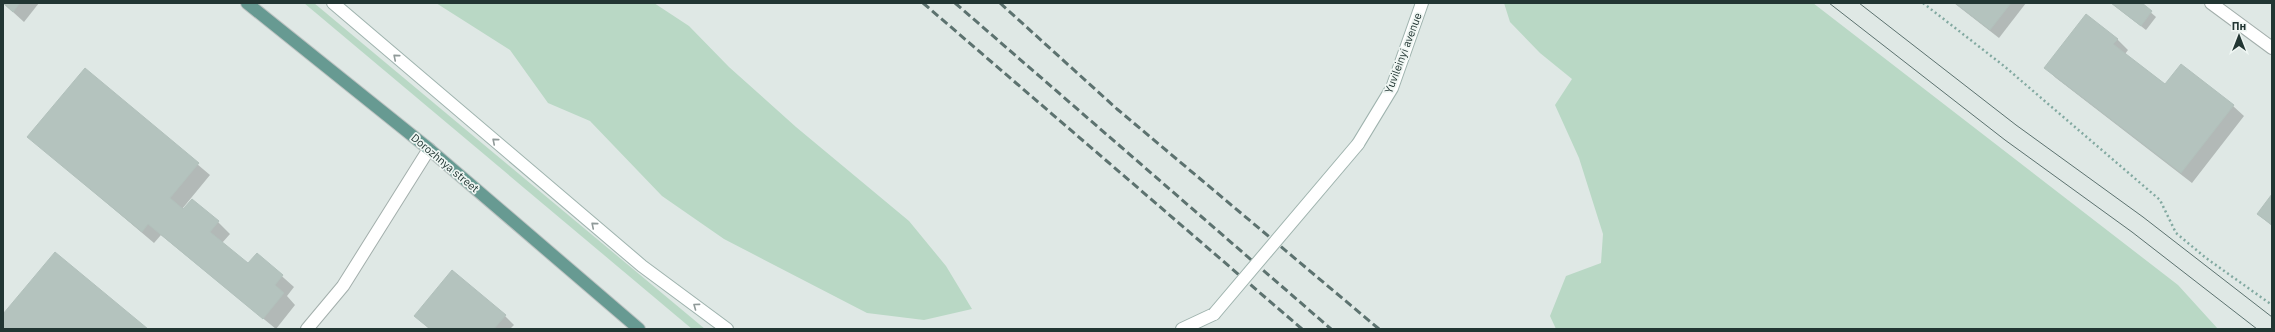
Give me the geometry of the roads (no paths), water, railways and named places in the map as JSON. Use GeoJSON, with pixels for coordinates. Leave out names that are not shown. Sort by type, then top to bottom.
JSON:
{"type":"FeatureCollection","features":[{"type":"Feature","properties":{"kind":"main road","name":"Dorozhnya street"},"geometry":{"type":"LineString","coordinates":[[247,3],[429,149],[639,329]]}},
{"type":"Feature","properties":{"kind":"main road"},"geometry":{"type":"LineString","coordinates":[[333,3],[642,266],[727,329]]}},
{"type":"Feature","properties":{"kind":"main road","name":"Yuvileinyi avenue"},"geometry":{"type":"LineString","coordinates":[[1200,329],[1358,144],[1392,88],[1422,3]]}},
{"type":"Feature","properties":{"kind":"main road"},"geometry":{"type":"LineString","coordinates":[[2211,3],[2272,48]]}},
{"type":"Feature","properties":{"kind":"main road"},"geometry":{"type":"LineString","coordinates":[[307,329],[343,286],[429,149]]}},
{"type":"Feature","properties":{"kind":"main road"},"geometry":{"type":"LineString","coordinates":[[1182,329],[1214,314]]}},
{"type":"Feature","properties":{"kind":"tram line"},"geometry":{"type":"LineString","coordinates":[[1829,3],[2005,140],[2132,232],[2257,329]]}},
{"type":"Feature","properties":{"kind":"tram line"},"geometry":{"type":"LineString","coordinates":[[1859,3],[2016,125],[2143,217],[2272,317]]}},
{"type":"Feature","properties":{"kind":"railway"},"geometry":{"type":"LineString","coordinates":[[923,3],[1302,329]]}},
{"type":"Feature","properties":{"kind":"railway"},"geometry":{"type":"LineString","coordinates":[[955,3],[1331,329]]}},
{"type":"Feature","properties":{"kind":"railway"},"geometry":{"type":"LineString","coordinates":[[1000,3],[1117,109],[1379,329]]}}]}
